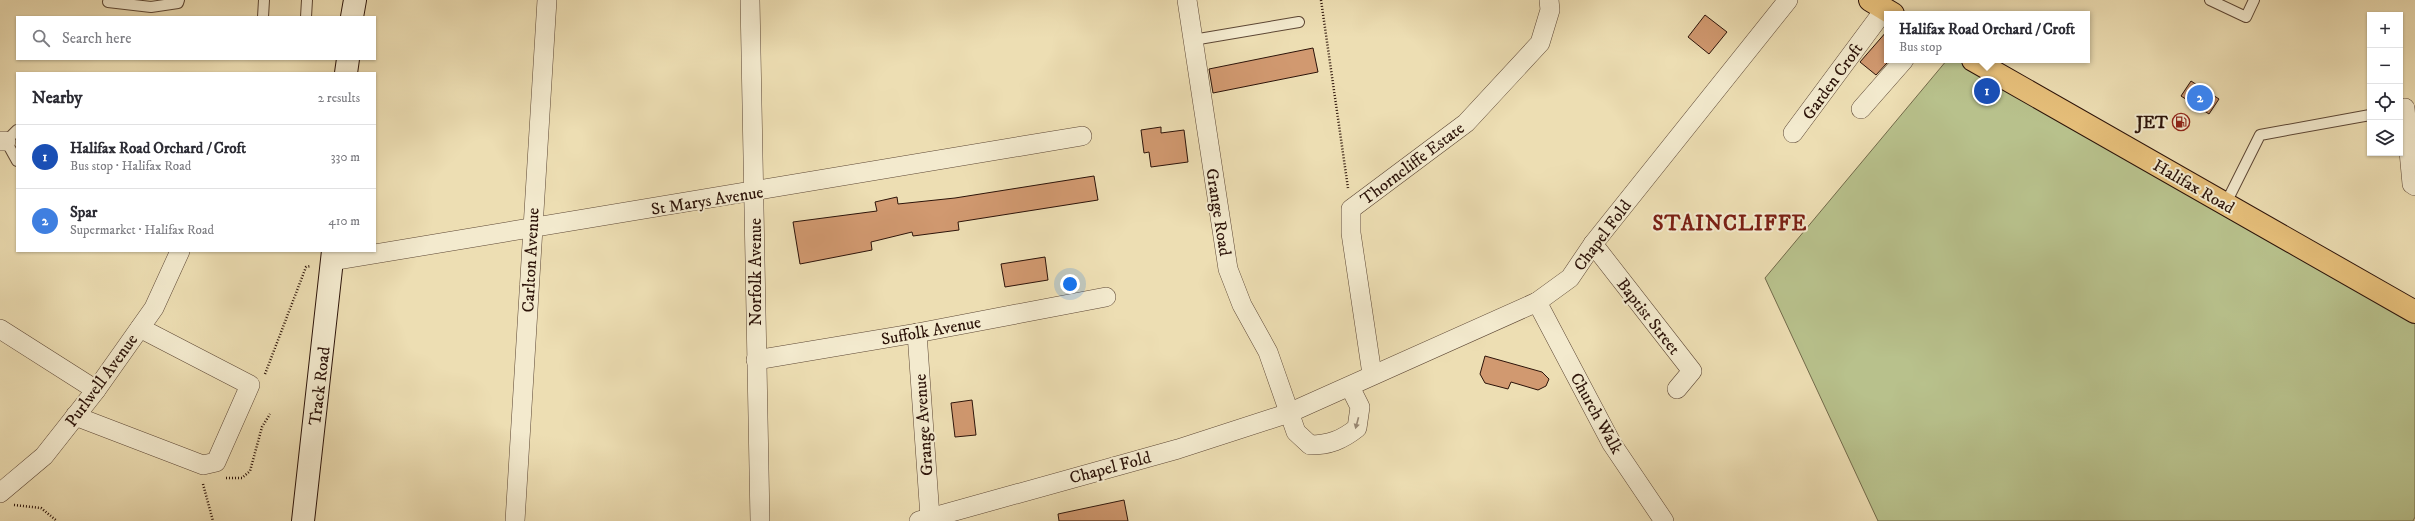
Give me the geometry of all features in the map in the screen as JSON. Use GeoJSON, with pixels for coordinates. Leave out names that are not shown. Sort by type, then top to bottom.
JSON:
{"type":"FeatureCollection","features":[{"type":"Feature","properties":{"kind":"main road","name":"Halifax Road"},"geometry":{"type":"LineString","coordinates":[[1978,63],[2415,312]]}},
{"type":"Feature","properties":{"kind":"street"},"geometry":{"type":"LineString","coordinates":[[352,16],[355,0]]}},
{"type":"Feature","properties":{"kind":"street","name":"Carlton Avenue"},"geometry":{"type":"LineString","coordinates":[[515,521],[546,0]]}},
{"type":"Feature","properties":{"kind":"street","name":"Norfolk Avenue"},"geometry":{"type":"LineString","coordinates":[[750,0],[755,192],[756,360],[760,521]]}},
{"type":"Feature","properties":{"kind":"street","name":"Grange Road"},"geometry":{"type":"LineString","coordinates":[[1187,0],[1228,269],[1242,305],[1268,352],[1289,413]]}},
{"type":"Feature","properties":{"kind":"street","name":"Thorncliffe Estate"},"geometry":{"type":"LineString","coordinates":[[1372,374],[1351,233],[1351,208],[1466,123],[1540,43],[1550,10],[1549,0]]}},
{"type":"Feature","properties":{"kind":"street","name":"Chapel Fold"},"geometry":{"type":"LineString","coordinates":[[924,519],[1178,449],[1289,413],[1350,387],[1372,374],[1537,302],[1570,278],[1592,244],[1788,0]]}},
{"type":"Feature","properties":{"kind":"street","name":"Garden Croft"},"geometry":{"type":"LineString","coordinates":[[1793,133],[1883,8]]}},
{"type":"Feature","properties":{"kind":"street"},"geometry":{"type":"LineString","coordinates":[[346,72],[348,60]]}},
{"type":"Feature","properties":{"kind":"street"},"geometry":{"type":"LineString","coordinates":[[1861,109],[1901,63]]}},
{"type":"Feature","properties":{"kind":"street"},"geometry":{"type":"LineString","coordinates":[[2407,108],[2412,184],[2415,186]]}},
{"type":"Feature","properties":{"kind":"street","name":"St Marys Avenue"},"geometry":{"type":"LineString","coordinates":[[376,250],[532,229],[1082,136]]}},
{"type":"Feature","properties":{"kind":"street","name":"Baptist Street"},"geometry":{"type":"LineString","coordinates":[[1592,244],[1692,371],[1677,389]]}},
{"type":"Feature","properties":{"kind":"street","name":"Purlwell Avenue"},"geometry":{"type":"LineString","coordinates":[[4,499],[44,456],[96,390],[154,308],[180,252]]}},
{"type":"Feature","properties":{"kind":"street","name":"St Marys Avenue"},"geometry":{"type":"LineString","coordinates":[[333,256],[362,252]]}},
{"type":"Feature","properties":{"kind":"street","name":"Track Road"},"geometry":{"type":"LineString","coordinates":[[303,521],[333,256]]}},
{"type":"Feature","properties":{"kind":"street","name":"Suffolk Avenue"},"geometry":{"type":"LineString","coordinates":[[756,360],[917,333],[1106,297]]}},
{"type":"Feature","properties":{"kind":"street","name":"Church Walk"},"geometry":{"type":"LineString","coordinates":[[1537,302],[1612,444],[1664,521]]}},
{"type":"Feature","properties":{"kind":"street"},"geometry":{"type":"LineString","coordinates":[[75,416],[202,471],[216,462],[250,385],[140,328]]}},
{"type":"Feature","properties":{"kind":"street"},"geometry":{"type":"LineString","coordinates":[[0,329],[96,390]]}},
{"type":"Feature","properties":{"kind":"street","name":"Grange Avenue"},"geometry":{"type":"LineString","coordinates":[[917,333],[924,519]]}},
{"type":"Feature","properties":{"kind":"street"},"geometry":{"type":"LineString","coordinates":[[1289,413],[1296,432],[1310,445],[1327,445],[1346,437],[1357,428],[1360,407],[1350,387]]}},
{"type":"Feature","properties":{"kind":"lane"},"geometry":{"type":"LineString","coordinates":[[108,2],[150,8],[178,3],[179,0]]}},
{"type":"Feature","properties":{"kind":"lane"},"geometry":{"type":"LineString","coordinates":[[263,16],[264,0]]}},
{"type":"Feature","properties":{"kind":"lane"},"geometry":{"type":"LineString","coordinates":[[306,16],[307,0]]}},
{"type":"Feature","properties":{"kind":"lane"},"geometry":{"type":"LineString","coordinates":[[2210,0],[2246,17],[2254,0]]}},
{"type":"Feature","properties":{"kind":"lane"},"geometry":{"type":"LineString","coordinates":[[1194,40],[1298,22]]}},
{"type":"Feature","properties":{"kind":"lane"},"geometry":{"type":"LineString","coordinates":[[2226,203],[2260,135],[2367,116]]}},
{"type":"Feature","properties":{"kind":"lane"},"geometry":{"type":"LineString","coordinates":[[8,137],[16,158]]}},
{"type":"Feature","properties":{"kind":"path"},"geometry":{"type":"LineString","coordinates":[[1321,0],[1351,208]]}},
{"type":"Feature","properties":{"kind":"path"},"geometry":{"type":"LineString","coordinates":[[250,385],[262,380],[268,369],[306,267],[333,256]]}},
{"type":"Feature","properties":{"kind":"path"},"geometry":{"type":"LineString","coordinates":[[213,521],[202,471],[233,479],[242,478],[250,471],[262,427],[270,414]]}},
{"type":"Feature","properties":{"kind":"path"},"geometry":{"type":"LineString","coordinates":[[4,499],[41,508],[57,521]]}},
{"type":"Feature","properties":{"kind":"green space"},"geometry":{"type":"Polygon","coordinates":[[[1944,63],[1978,63],[2415,312],[2415,517],[2413,521],[1878,521],[1765,278],[1944,63]]]}},
{"type":"Feature","properties":{"kind":"building"},"geometry":{"type":"Polygon","coordinates":[[[1705,15],[1727,32],[1709,54],[1688,37],[1705,15]]]}},
{"type":"Feature","properties":{"kind":"building"},"geometry":{"type":"Polygon","coordinates":[[[1884,34],[1884,63],[1887,63],[1876,75],[1860,62],[1884,34]]]}},
{"type":"Feature","properties":{"kind":"building"},"geometry":{"type":"Polygon","coordinates":[[[1313,48],[1318,72],[1213,93],[1209,69],[1313,48]]]}},
{"type":"Feature","properties":{"kind":"building"},"geometry":{"type":"Polygon","coordinates":[[[2191,81],[2219,99],[2209,114],[2181,96],[2191,81]]]}},
{"type":"Feature","properties":{"kind":"building"},"geometry":{"type":"Polygon","coordinates":[[[1161,127],[1161,133],[1184,130],[1188,162],[1151,167],[1149,152],[1144,153],[1141,130],[1161,127]]]}},
{"type":"Feature","properties":{"kind":"building"},"geometry":{"type":"Polygon","coordinates":[[[1094,176],[1098,200],[958,222],[959,230],[913,236],[912,232],[871,242],[872,250],[800,264],[793,222],[877,211],[875,202],[897,197],[898,204],[955,198],[1094,176]]]}},
{"type":"Feature","properties":{"kind":"building"},"geometry":{"type":"Polygon","coordinates":[[[1045,257],[1048,280],[1005,287],[1001,264],[1045,257]]]}},
{"type":"Feature","properties":{"kind":"building"},"geometry":{"type":"Polygon","coordinates":[[[1485,356],[1542,372],[1549,379],[1546,386],[1538,390],[1511,382],[1508,389],[1485,383],[1480,374],[1485,356]]]}},
{"type":"Feature","properties":{"kind":"building"},"geometry":{"type":"Polygon","coordinates":[[[972,400],[976,435],[955,437],[951,403],[972,400]]]}},
{"type":"Feature","properties":{"kind":"building"},"geometry":{"type":"Polygon","coordinates":[[[1124,500],[1128,521],[1059,521],[1058,514],[1124,500]]]}},
{"type":"Feature","properties":{"kind":"place","name":"Halifax Road Orchard / Croft"},"geometry":{"type":"Point","coordinates":[1987,91]}},
{"type":"Feature","properties":{"kind":"place","name":"Spar"},"geometry":{"type":"Point","coordinates":[2200,98]}},
{"type":"Feature","properties":{"kind":"place","name":"JET"},"geometry":{"type":"Point","coordinates":[2181,122]}},
{"type":"Feature","properties":{"kind":"district","name":"STAINCLIFFE"},"geometry":{"type":"Point","coordinates":[1730,223]}}]}
